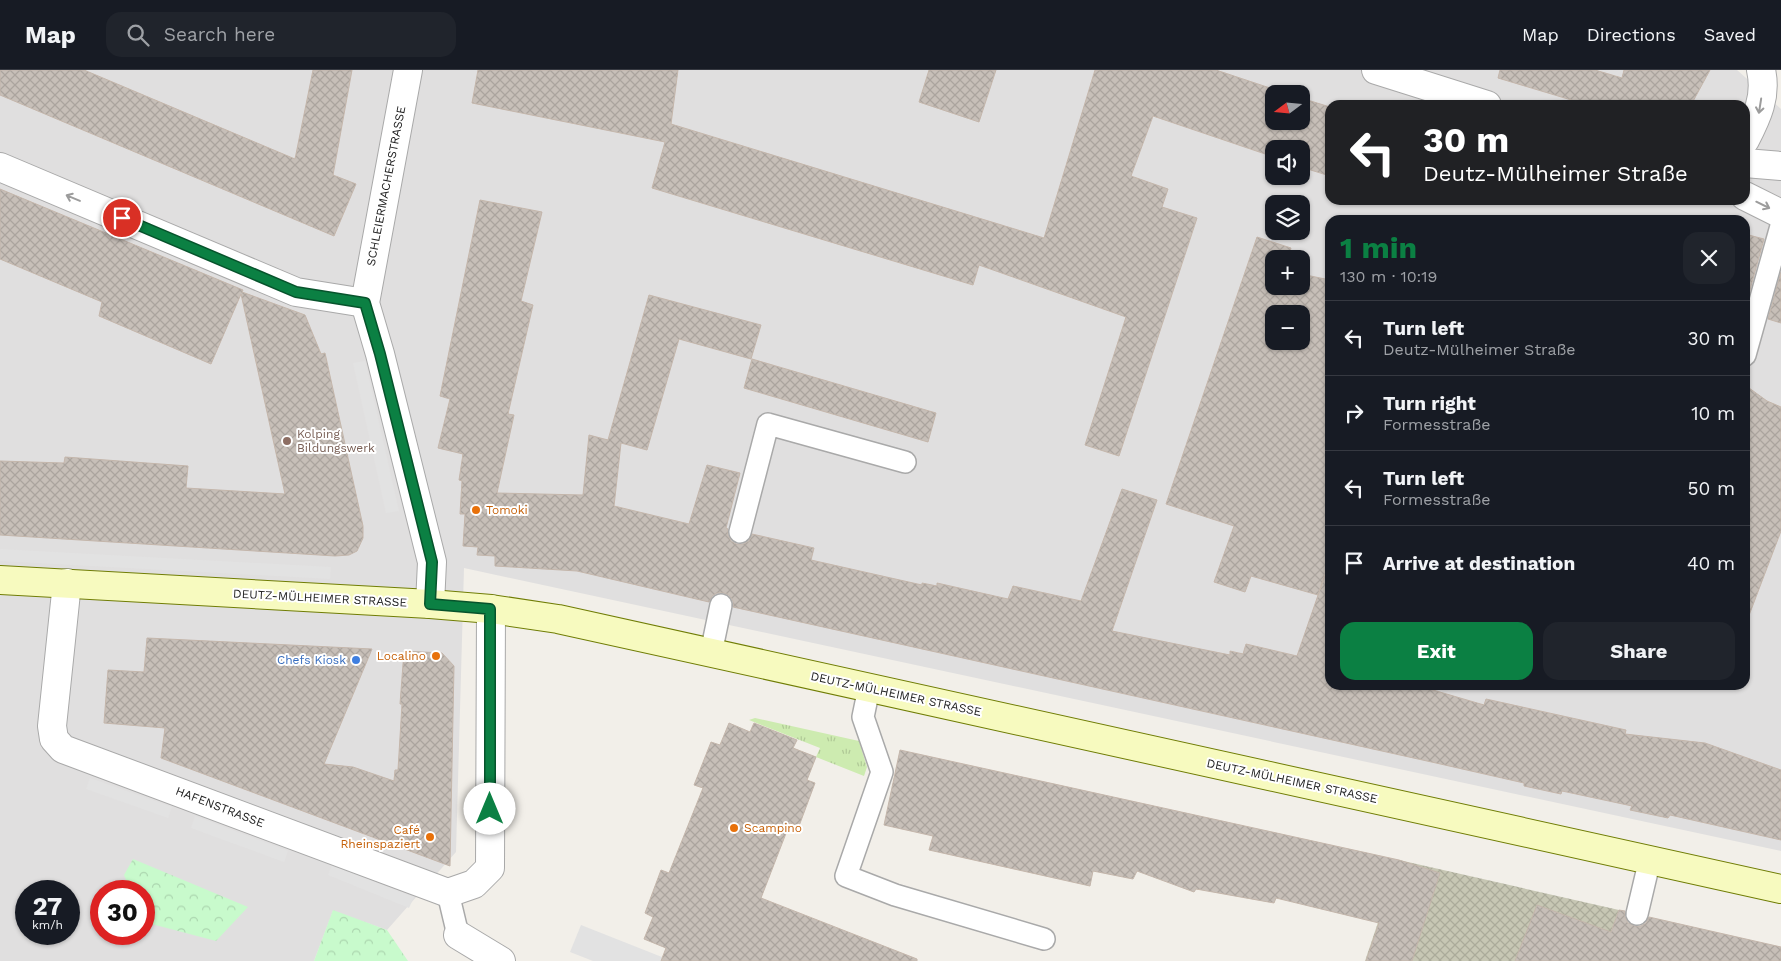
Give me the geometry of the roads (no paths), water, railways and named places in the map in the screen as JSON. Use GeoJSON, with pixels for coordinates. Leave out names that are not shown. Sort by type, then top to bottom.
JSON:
{"type":"FeatureCollection","features":[{"type":"Feature","properties":{"kind":"street","name":"SCHLEIERMACHERSTRASSE"},"geometry":{"type":"LineString","coordinates":[[365,303],[408,70]]}},
{"type":"Feature","properties":{"kind":"street"},"geometry":{"type":"LineString","coordinates":[[1376,70],[1471,100]]}},
{"type":"Feature","properties":{"kind":"street"},"geometry":{"type":"LineString","coordinates":[[1750,131],[1758,116],[1764,81],[1761,70]]}},
{"type":"Feature","properties":{"kind":"street"},"geometry":{"type":"LineString","coordinates":[[1750,164],[1781,166]]}},
{"type":"Feature","properties":{"kind":"street"},"geometry":{"type":"LineString","coordinates":[[0,167],[296,292],[365,303],[380,354],[432,562],[430,604]]}},
{"type":"Feature","properties":{"kind":"street"},"geometry":{"type":"LineString","coordinates":[[1750,198],[1781,214]]}},
{"type":"Feature","properties":{"kind":"street","name":"DEUTZ-MÜLHEIMER STRASSE"},"geometry":{"type":"LineString","coordinates":[[0,580],[430,604],[490,609],[558,619],[1781,889]]}},
{"type":"Feature","properties":{"kind":"street","name":"HAFENSTRASSE"},"geometry":{"type":"LineString","coordinates":[[67,583],[52,726],[54,739],[63,749],[448,893]]}},
{"type":"Feature","properties":{"kind":"street"},"geometry":{"type":"LineString","coordinates":[[448,893],[474,884],[490,868],[490,609]]}},
{"type":"Feature","properties":{"kind":"street"},"geometry":{"type":"LineString","coordinates":[[458,935],[501,961]]}},
{"type":"Feature","properties":{"kind":"lane"},"geometry":{"type":"LineString","coordinates":[[1750,337],[1781,226]]}},
{"type":"Feature","properties":{"kind":"lane"},"geometry":{"type":"LineString","coordinates":[[740,532],[768,424],[905,462]]}},
{"type":"Feature","properties":{"kind":"lane"},"geometry":{"type":"LineString","coordinates":[[710,653],[721,605]]}},
{"type":"Feature","properties":{"kind":"lane"},"geometry":{"type":"LineString","coordinates":[[869,688],[863,717],[882,772],[846,876],[895,895],[1044,939]]}},
{"type":"Feature","properties":{"kind":"lane"},"geometry":{"type":"LineString","coordinates":[[1637,914],[1650,860]]}},
{"type":"Feature","properties":{"kind":"lane"},"geometry":{"type":"LineString","coordinates":[[448,893],[458,935]]}},
{"type":"Feature","properties":{"kind":"place","name":"Kolping Bildungswerk"},"geometry":{"type":"Point","coordinates":[287,441]}},
{"type":"Feature","properties":{"kind":"place","name":"Tomoki"},"geometry":{"type":"Point","coordinates":[476,510]}},
{"type":"Feature","properties":{"kind":"place","name":"Localino"},"geometry":{"type":"Point","coordinates":[436,656]}},
{"type":"Feature","properties":{"kind":"place","name":"Chefs Kiosk"},"geometry":{"type":"Point","coordinates":[356,660]}},
{"type":"Feature","properties":{"kind":"place","name":"Scampino"},"geometry":{"type":"Point","coordinates":[734,828]}},
{"type":"Feature","properties":{"kind":"place","name":"Café Rheinspaziert"},"geometry":{"type":"Point","coordinates":[430,837]}}]}
